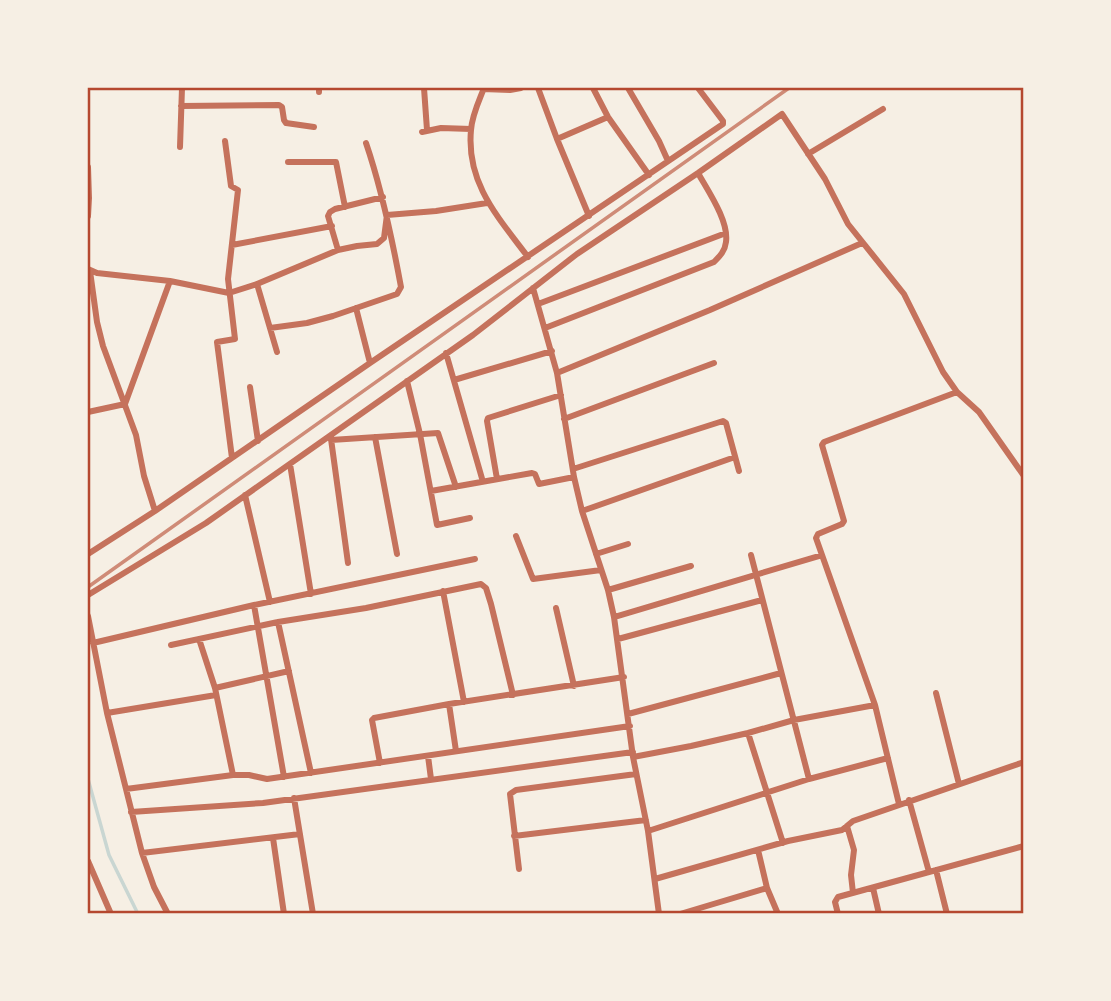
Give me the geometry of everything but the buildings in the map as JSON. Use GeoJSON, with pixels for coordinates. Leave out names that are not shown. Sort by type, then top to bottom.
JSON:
{"type":"FeatureCollection","features":[{"type":"Feature","properties":{"kind":"street"},"geometry":{"type":"LineString","coordinates":[[180,147],[182,88]]}},
{"type":"Feature","properties":{"kind":"street"},"geometry":{"type":"LineString","coordinates":[[424,88],[424,131],[441,128],[471,129]]}},
{"type":"Feature","properties":{"kind":"street"},"geometry":{"type":"LineString","coordinates":[[521,88],[483,88],[471,129],[471,157],[477,182],[487,203],[528,257]]}},
{"type":"Feature","properties":{"kind":"street"},"geometry":{"type":"LineString","coordinates":[[538,88],[556,139],[589,216]]}},
{"type":"Feature","properties":{"kind":"street"},"geometry":{"type":"LineString","coordinates":[[593,88],[608,117],[649,175]]}},
{"type":"Feature","properties":{"kind":"street"},"geometry":{"type":"LineString","coordinates":[[628,88],[668,161]]}},
{"type":"Feature","properties":{"kind":"street"},"geometry":{"type":"LineString","coordinates":[[88,554],[723,124],[698,88]]}},
{"type":"Feature","properties":{"kind":"street"},"geometry":{"type":"LineString","coordinates":[[181,106],[279,105],[286,123],[314,127]]}},
{"type":"Feature","properties":{"kind":"street"},"geometry":{"type":"LineString","coordinates":[[808,154],[883,109]]}},
{"type":"Feature","properties":{"kind":"street"},"geometry":{"type":"LineString","coordinates":[[88,595],[205,523],[331,437],[473,335],[577,254],[782,114],[825,179],[848,224],[904,294],[932,352],[957,392],[979,412],[1024,476]]}},
{"type":"Feature","properties":{"kind":"street"},"geometry":{"type":"LineString","coordinates":[[556,139],[608,117]]}},
{"type":"Feature","properties":{"kind":"street"},"geometry":{"type":"LineString","coordinates":[[225,141],[230,186],[238,190],[229,279],[235,339],[217,342],[232,458]]}},
{"type":"Feature","properties":{"kind":"street"},"geometry":{"type":"LineString","coordinates":[[271,328],[307,323],[397,295],[401,287],[387,215],[366,143]]}},
{"type":"Feature","properties":{"kind":"street"},"geometry":{"type":"LineString","coordinates":[[288,162],[336,162],[345,207]]}},
{"type":"Feature","properties":{"kind":"street"},"geometry":{"type":"LineString","coordinates":[[88,167],[88,216]]}},
{"type":"Feature","properties":{"kind":"street"},"geometry":{"type":"LineString","coordinates":[[545,328],[714,262],[722,254],[726,233],[722,218],[698,173]]}},
{"type":"Feature","properties":{"kind":"street"},"geometry":{"type":"LineString","coordinates":[[338,250],[328,216],[330,212],[383,197]]}},
{"type":"Feature","properties":{"kind":"street"},"geometry":{"type":"LineString","coordinates":[[387,215],[487,203]]}},
{"type":"Feature","properties":{"kind":"street"},"geometry":{"type":"LineString","coordinates":[[155,511],[144,476],[136,435],[103,346],[89,270],[170,281],[229,293],[338,250],[381,242],[387,215]]}},
{"type":"Feature","properties":{"kind":"street"},"geometry":{"type":"LineString","coordinates":[[232,245],[332,226]]}},
{"type":"Feature","properties":{"kind":"street"},"geometry":{"type":"LineString","coordinates":[[538,304],[726,233]]}},
{"type":"Feature","properties":{"kind":"street"},"geometry":{"type":"LineString","coordinates":[[557,373],[862,243]]}},
{"type":"Feature","properties":{"kind":"street"},"geometry":{"type":"LineString","coordinates":[[125,404],[170,281]]}},
{"type":"Feature","properties":{"kind":"street"},"geometry":{"type":"LineString","coordinates":[[257,284],[277,352]]}},
{"type":"Feature","properties":{"kind":"street"},"geometry":{"type":"LineString","coordinates":[[533,288],[557,373],[582,511],[614,617],[659,914]]}},
{"type":"Feature","properties":{"kind":"street"},"geometry":{"type":"LineString","coordinates":[[356,308],[370,363]]}},
{"type":"Feature","properties":{"kind":"street"},"geometry":{"type":"LineString","coordinates":[[454,380],[552,351]]}},
{"type":"Feature","properties":{"kind":"street"},"geometry":{"type":"LineString","coordinates":[[446,353],[484,482]]}},
{"type":"Feature","properties":{"kind":"street"},"geometry":{"type":"LineString","coordinates":[[564,419],[714,363]]}},
{"type":"Feature","properties":{"kind":"street"},"geometry":{"type":"LineString","coordinates":[[407,381],[437,525],[470,518]]}},
{"type":"Feature","properties":{"kind":"street"},"geometry":{"type":"LineString","coordinates":[[250,387],[258,441]]}},
{"type":"Feature","properties":{"kind":"street"},"geometry":{"type":"LineString","coordinates":[[899,804],[875,705],[816,536],[844,522],[822,444],[957,392]]}},
{"type":"Feature","properties":{"kind":"street"},"geometry":{"type":"LineString","coordinates":[[498,479],[488,418],[561,395]]}},
{"type":"Feature","properties":{"kind":"street"},"geometry":{"type":"LineString","coordinates":[[88,412],[125,404]]}},
{"type":"Feature","properties":{"kind":"street"},"geometry":{"type":"LineString","coordinates":[[573,469],[723,421],[726,423],[738,471]]}},
{"type":"Feature","properties":{"kind":"street"},"geometry":{"type":"LineString","coordinates":[[331,437],[438,434],[456,486]]}},
{"type":"Feature","properties":{"kind":"street"},"geometry":{"type":"LineString","coordinates":[[331,437],[348,563]]}},
{"type":"Feature","properties":{"kind":"street"},"geometry":{"type":"LineString","coordinates":[[375,437],[397,554]]}},
{"type":"Feature","properties":{"kind":"street"},"geometry":{"type":"LineString","coordinates":[[582,511],[735,457]]}},
{"type":"Feature","properties":{"kind":"street"},"geometry":{"type":"LineString","coordinates":[[290,464],[311,594]]}},
{"type":"Feature","properties":{"kind":"street"},"geometry":{"type":"LineString","coordinates":[[431,491],[533,473],[540,484],[574,477]]}},
{"type":"Feature","properties":{"kind":"street"},"geometry":{"type":"LineString","coordinates":[[246,495],[270,602]]}},
{"type":"Feature","properties":{"kind":"street"},"geometry":{"type":"LineString","coordinates":[[516,536],[533,579],[601,570]]}},
{"type":"Feature","properties":{"kind":"street"},"geometry":{"type":"LineString","coordinates":[[596,554],[628,544]]}},
{"type":"Feature","properties":{"kind":"street"},"geometry":{"type":"LineString","coordinates":[[751,555],[809,779]]}},
{"type":"Feature","properties":{"kind":"street"},"geometry":{"type":"LineString","coordinates":[[614,617],[822,555]]}},
{"type":"Feature","properties":{"kind":"street"},"geometry":{"type":"LineString","coordinates":[[93,643],[254,605],[475,559]]}},
{"type":"Feature","properties":{"kind":"street"},"geometry":{"type":"LineString","coordinates":[[608,590],[691,566]]}},
{"type":"Feature","properties":{"kind":"street"},"geometry":{"type":"LineString","coordinates":[[171,645],[481,584],[486,588],[513,695]]}},
{"type":"Feature","properties":{"kind":"street"},"geometry":{"type":"LineString","coordinates":[[443,591],[464,702]]}},
{"type":"Feature","properties":{"kind":"street"},"geometry":{"type":"LineString","coordinates":[[618,639],[762,600]]}},
{"type":"Feature","properties":{"kind":"street"},"geometry":{"type":"LineString","coordinates":[[254,605],[284,777]]}},
{"type":"Feature","properties":{"kind":"street"},"geometry":{"type":"LineString","coordinates":[[556,608],[574,686]]}},
{"type":"Feature","properties":{"kind":"street"},"geometry":{"type":"LineString","coordinates":[[88,617],[107,713],[142,853],[168,914]]}},
{"type":"Feature","properties":{"kind":"street"},"geometry":{"type":"LineString","coordinates":[[278,622],[311,773]]}},
{"type":"Feature","properties":{"kind":"street"},"geometry":{"type":"LineString","coordinates":[[199,639],[215,692],[233,775]]}},
{"type":"Feature","properties":{"kind":"street"},"geometry":{"type":"LineString","coordinates":[[107,713],[215,692],[289,671]]}},
{"type":"Feature","properties":{"kind":"street"},"geometry":{"type":"LineString","coordinates":[[628,714],[782,673]]}},
{"type":"Feature","properties":{"kind":"street"},"geometry":{"type":"LineString","coordinates":[[380,763],[373,719],[449,704],[624,677]]}},
{"type":"Feature","properties":{"kind":"street"},"geometry":{"type":"LineString","coordinates":[[936,693],[958,784]]}},
{"type":"Feature","properties":{"kind":"street"},"geometry":{"type":"LineString","coordinates":[[449,704],[456,751]]}},
{"type":"Feature","properties":{"kind":"street"},"geometry":{"type":"LineString","coordinates":[[131,812],[294,799],[691,746],[794,720],[875,705]]}},
{"type":"Feature","properties":{"kind":"street"},"geometry":{"type":"LineString","coordinates":[[126,789],[233,775],[265,779],[284,777],[629,726]]}},
{"type":"Feature","properties":{"kind":"street"},"geometry":{"type":"LineString","coordinates":[[748,733],[783,843]]}},
{"type":"Feature","properties":{"kind":"street"},"geometry":{"type":"LineString","coordinates":[[428,755],[431,779]]}},
{"type":"Feature","properties":{"kind":"street"},"geometry":{"type":"LineString","coordinates":[[648,831],[809,779],[888,758]]}},
{"type":"Feature","properties":{"kind":"street"},"geometry":{"type":"LineString","coordinates":[[655,879],[758,849],[842,830],[853,821],[1024,761]]}},
{"type":"Feature","properties":{"kind":"street"},"geometry":{"type":"LineString","coordinates":[[519,869],[510,794],[516,790],[636,774]]}},
{"type":"Feature","properties":{"kind":"street"},"geometry":{"type":"LineString","coordinates":[[294,799],[313,914]]}},
{"type":"Feature","properties":{"kind":"street"},"geometry":{"type":"LineString","coordinates":[[909,800],[947,914]]}},
{"type":"Feature","properties":{"kind":"street"},"geometry":{"type":"LineString","coordinates":[[514,836],[646,820]]}},
{"type":"Feature","properties":{"kind":"street"},"geometry":{"type":"LineString","coordinates":[[847,825],[854,849],[850,875],[853,894]]}},
{"type":"Feature","properties":{"kind":"street"},"geometry":{"type":"LineString","coordinates":[[142,853],[300,834]]}},
{"type":"Feature","properties":{"kind":"street"},"geometry":{"type":"LineString","coordinates":[[274,838],[284,914]]}},
{"type":"Feature","properties":{"kind":"street"},"geometry":{"type":"LineString","coordinates":[[838,914],[835,900],[838,897],[1024,846]]}},
{"type":"Feature","properties":{"kind":"street"},"geometry":{"type":"LineString","coordinates":[[758,849],[767,888],[778,914]]}},
{"type":"Feature","properties":{"kind":"street"},"geometry":{"type":"LineString","coordinates":[[88,860],[111,914]]}},
{"type":"Feature","properties":{"kind":"street"},"geometry":{"type":"LineString","coordinates":[[680,914],[767,888]]}},
{"type":"Feature","properties":{"kind":"street"},"geometry":{"type":"LineString","coordinates":[[873,888],[879,914]]}},
{"type":"Feature","properties":{"kind":"waterway"},"geometry":{"type":"LineString","coordinates":[[88,779],[109,855],[138,914]]}},
{"type":"Feature","properties":{"kind":"railway"},"geometry":{"type":"LineString","coordinates":[[88,587],[789,88]]}}]}
